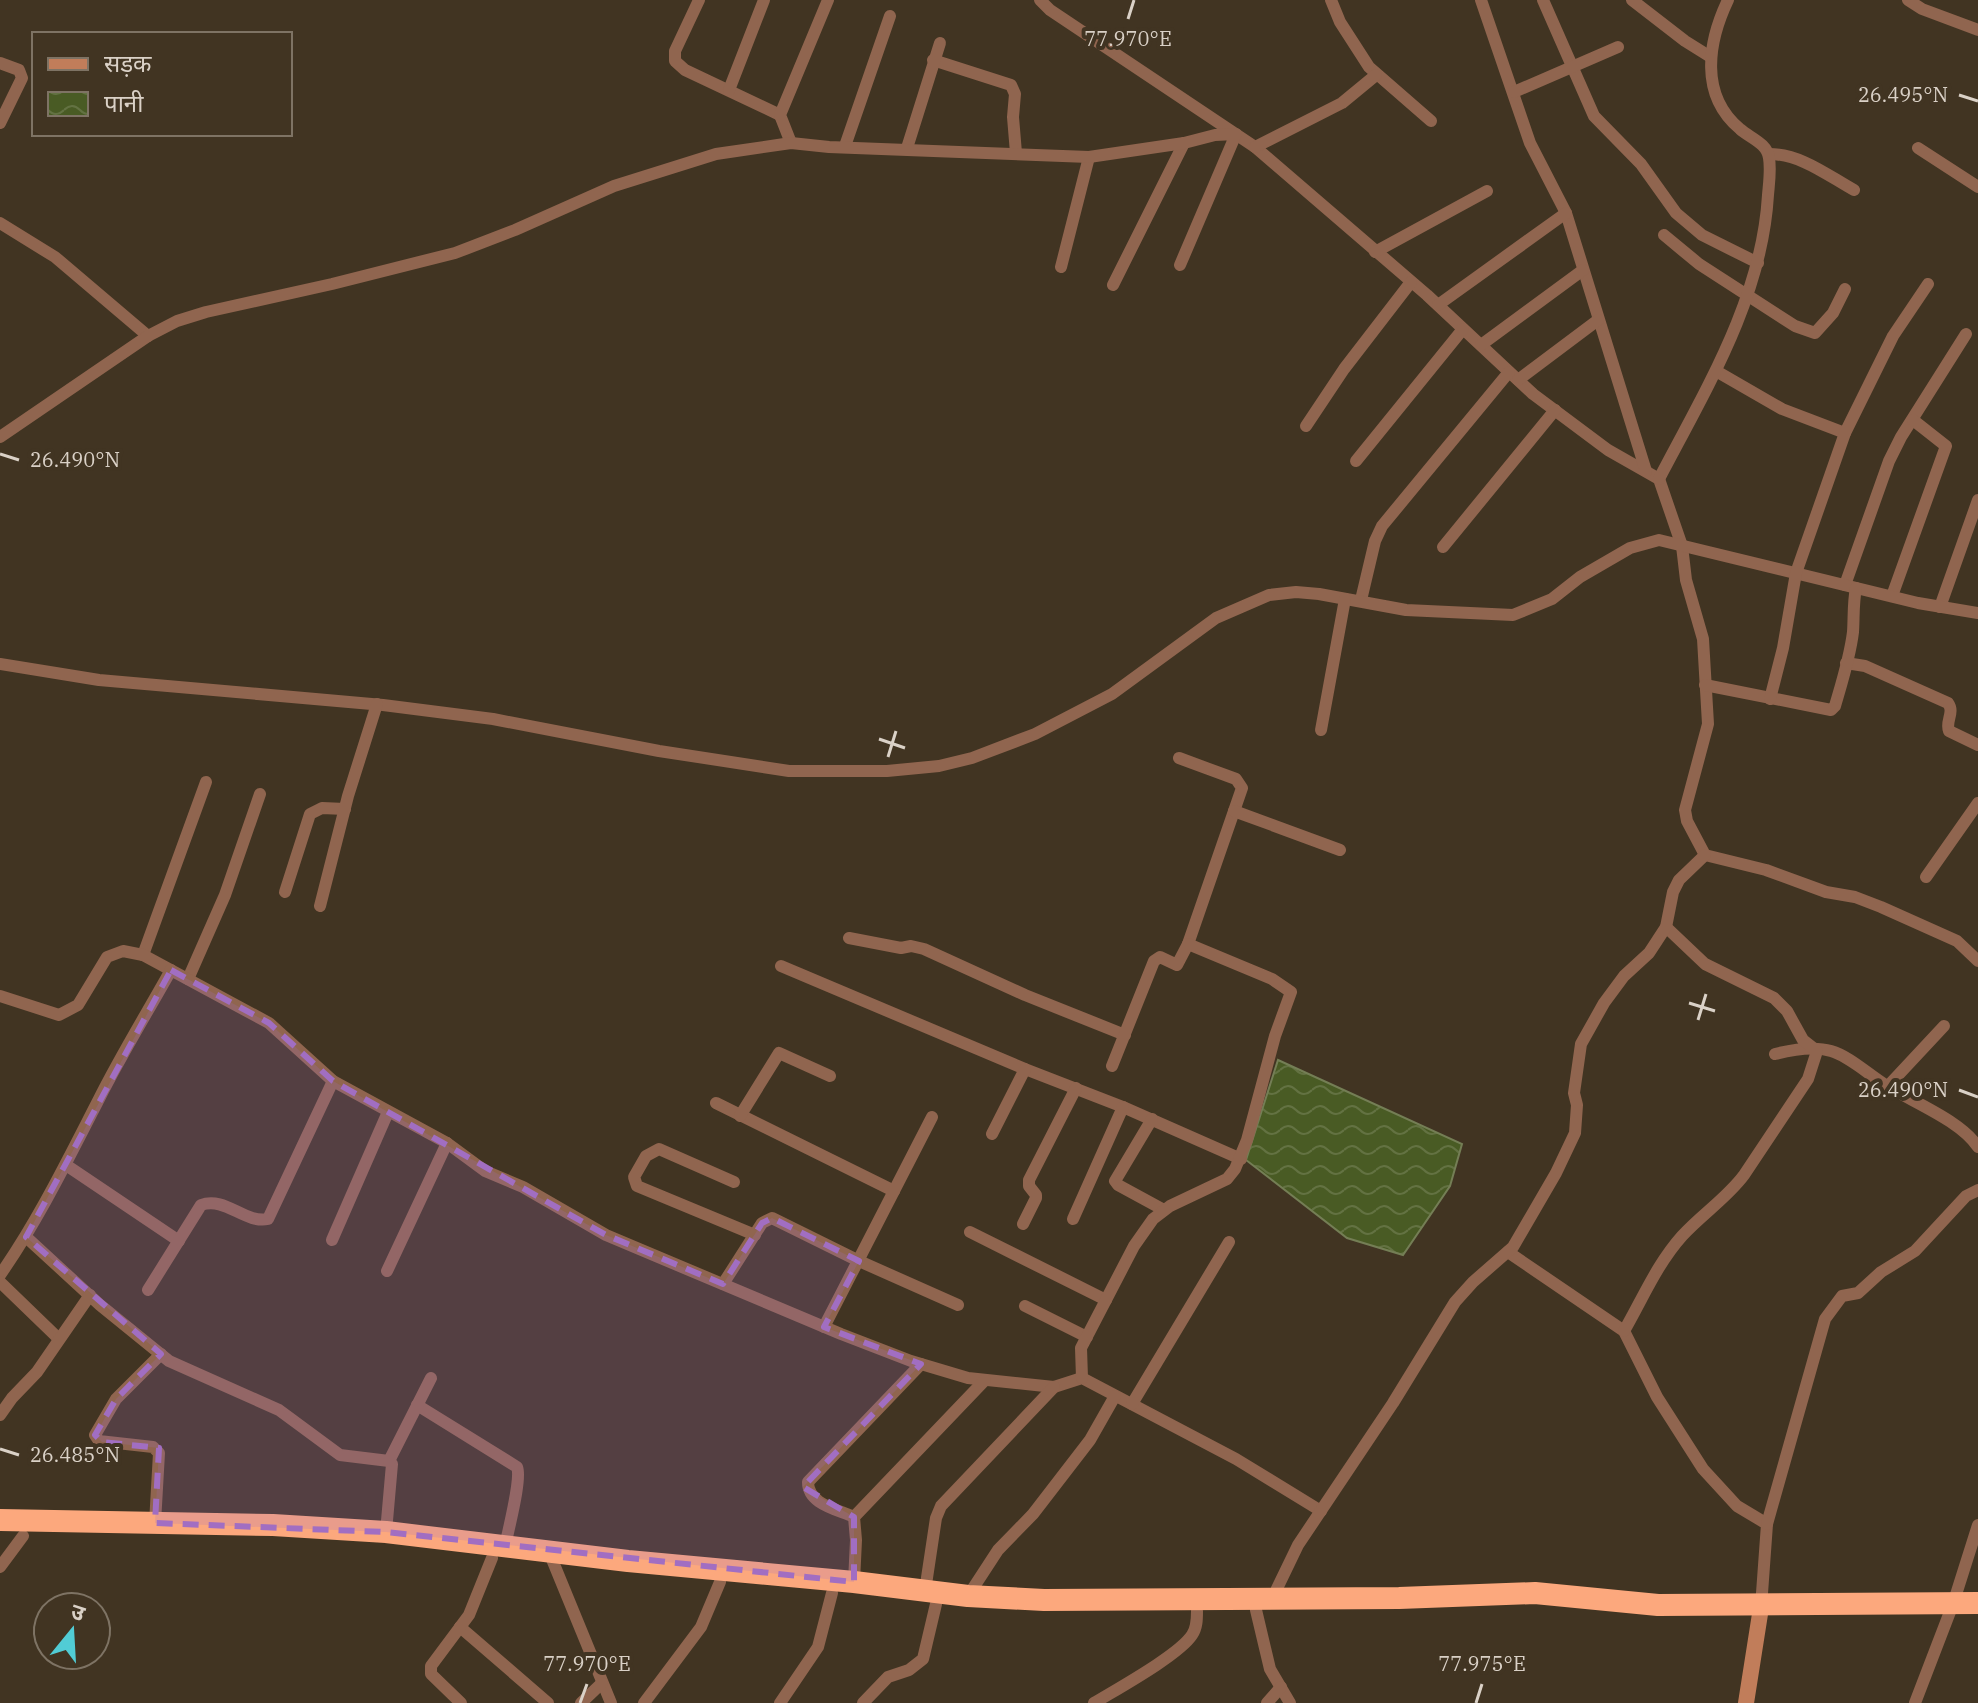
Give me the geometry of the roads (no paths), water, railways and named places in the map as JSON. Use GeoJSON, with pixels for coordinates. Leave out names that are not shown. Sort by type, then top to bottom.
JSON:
{"type":"FeatureCollection","features":[{"type":"Feature","properties":{"kind":"highway"},"geometry":{"type":"LineString","coordinates":[[0,1520],[273,1525],[386,1532],[499,1552],[720,1582],[1104,1613],[1265,1606]]}},
{"type":"Feature","properties":{"kind":"highway"},"geometry":{"type":"LineString","coordinates":[[0,1535],[301,1539],[499,1552]]}},
{"type":"Feature","properties":{"kind":"highway"},"geometry":{"type":"LineString","coordinates":[[551,1559],[854,1582],[930,1597],[1265,1606],[1565,1606],[1670,1616],[1761,1608],[1951,1610],[1978,1615]]}},
{"type":"Feature","properties":{"kind":"highway"},"geometry":{"type":"LineString","coordinates":[[1951,1610],[1978,1603]]}},
{"type":"Feature","properties":{"kind":"street"},"geometry":{"type":"LineString","coordinates":[[699,0],[675,51],[675,61],[685,70],[780,115],[791,143]]}},
{"type":"Feature","properties":{"kind":"street"},"geometry":{"type":"LineString","coordinates":[[729,90],[764,0]]}},
{"type":"Feature","properties":{"kind":"street"},"geometry":{"type":"LineString","coordinates":[[780,115],[828,0]]}},
{"type":"Feature","properties":{"kind":"street"},"geometry":{"type":"LineString","coordinates":[[1040,0],[1050,10],[1255,147],[1555,410],[1608,450],[1659,479],[1682,546],[1686,580],[1703,639],[1708,724],[1685,810],[1687,821],[1705,855],[1766,870],[1826,892],[1855,897],[1881,907],[1957,941],[1978,961]]}},
{"type":"Feature","properties":{"kind":"street"},"geometry":{"type":"LineString","coordinates":[[1331,0],[1349,36],[1376,75],[1431,121]]}},
{"type":"Feature","properties":{"kind":"street"},"geometry":{"type":"LineString","coordinates":[[1481,0],[1530,143],[1566,213],[1646,471]]}},
{"type":"Feature","properties":{"kind":"street"},"geometry":{"type":"LineString","coordinates":[[1543,0],[1594,116],[1641,164],[1676,213],[1702,235],[1758,263]]}},
{"type":"Feature","properties":{"kind":"street"},"geometry":{"type":"LineString","coordinates":[[1632,0],[1709,56]]}},
{"type":"Feature","properties":{"kind":"street"},"geometry":{"type":"LineString","coordinates":[[1659,479],[1716,371],[1748,293],[1758,263],[1767,212],[1769,154],[1760,143],[1737,127],[1718,101],[1711,75],[1709,56],[1713,36],[1728,0]]}},
{"type":"Feature","properties":{"kind":"street"},"geometry":{"type":"LineString","coordinates":[[1908,0],[1922,9],[1978,30]]}},
{"type":"Feature","properties":{"kind":"street"},"geometry":{"type":"LineString","coordinates":[[845,146],[890,16]]}},
{"type":"Feature","properties":{"kind":"street"},"geometry":{"type":"LineString","coordinates":[[907,148],[940,43]]}},
{"type":"Feature","properties":{"kind":"street"},"geometry":{"type":"LineString","coordinates":[[1514,92],[1618,47]]}},
{"type":"Feature","properties":{"kind":"street"},"geometry":{"type":"LineString","coordinates":[[933,60],[1011,85],[1015,94],[1016,153]]}},
{"type":"Feature","properties":{"kind":"street"},"geometry":{"type":"LineString","coordinates":[[0,63],[22,74],[6,98],[0,123]]}},
{"type":"Feature","properties":{"kind":"street"},"geometry":{"type":"LineString","coordinates":[[1255,147],[1342,103],[1376,75]]}},
{"type":"Feature","properties":{"kind":"street"},"geometry":{"type":"LineString","coordinates":[[0,437],[148,336],[177,321],[455,253],[614,186],[716,154],[791,143],[1089,157],[1236,134]]}},
{"type":"Feature","properties":{"kind":"street"},"geometry":{"type":"LineString","coordinates":[[1180,265],[1236,134]]}},
{"type":"Feature","properties":{"kind":"street"},"geometry":{"type":"LineString","coordinates":[[1113,285],[1184,143]]}},
{"type":"Feature","properties":{"kind":"street"},"geometry":{"type":"LineString","coordinates":[[1918,148],[1978,187]]}},
{"type":"Feature","properties":{"kind":"street"},"geometry":{"type":"LineString","coordinates":[[1769,154],[1786,154],[1803,161],[1854,190]]}},
{"type":"Feature","properties":{"kind":"street"},"geometry":{"type":"LineString","coordinates":[[1061,267],[1089,157]]}},
{"type":"Feature","properties":{"kind":"street"},"geometry":{"type":"LineString","coordinates":[[1375,252],[1487,191]]}},
{"type":"Feature","properties":{"kind":"street"},"geometry":{"type":"LineString","coordinates":[[1438,305],[1566,213]]}},
{"type":"Feature","properties":{"kind":"street"},"geometry":{"type":"LineString","coordinates":[[0,223],[55,257],[148,336]]}},
{"type":"Feature","properties":{"kind":"street"},"geometry":{"type":"LineString","coordinates":[[1664,235],[1699,264],[1795,326],[1815,333],[1833,313],[1845,289]]}},
{"type":"Feature","properties":{"kind":"street"},"geometry":{"type":"LineString","coordinates":[[1481,345],[1583,270]]}},
{"type":"Feature","properties":{"kind":"street"},"geometry":{"type":"LineString","coordinates":[[1306,426],[1352,358],[1411,282]]}},
{"type":"Feature","properties":{"kind":"street"},"geometry":{"type":"LineString","coordinates":[[1770,699],[1783,648],[1796,573],[1845,433],[1893,336],[1928,284]]}},
{"type":"Feature","properties":{"kind":"street"},"geometry":{"type":"LineString","coordinates":[[1361,600],[1375,541],[1382,526],[1514,376],[1598,320]]}},
{"type":"Feature","properties":{"kind":"street"},"geometry":{"type":"LineString","coordinates":[[1356,461],[1463,329]]}},
{"type":"Feature","properties":{"kind":"street"},"geometry":{"type":"LineString","coordinates":[[1705,685],[1831,710],[1835,706],[1853,630],[1850,586],[1889,461],[1966,334]]}},
{"type":"Feature","properties":{"kind":"street"},"geometry":{"type":"LineString","coordinates":[[1716,371],[1782,409],[1845,433]]}},
{"type":"Feature","properties":{"kind":"street"},"geometry":{"type":"LineString","coordinates":[[1443,547],[1555,410]]}},
{"type":"Feature","properties":{"kind":"street"},"geometry":{"type":"LineString","coordinates":[[1892,596],[1946,446],[1913,420]]}},
{"type":"Feature","properties":{"kind":"street"},"geometry":{"type":"LineString","coordinates":[[1940,607],[1978,500]]}},
{"type":"Feature","properties":{"kind":"street"},"geometry":{"type":"LineString","coordinates":[[0,664],[99,680],[377,704],[541,727],[659,751],[789,771],[887,771],[939,766],[972,758],[1035,734],[1086,709],[1154,666],[1203,625],[1269,595],[1296,592],[1361,600],[1406,610],[1513,615],[1552,599],[1580,577],[1630,548],[1659,540],[1940,607],[1978,613]]}},
{"type":"Feature","properties":{"kind":"street"},"geometry":{"type":"LineString","coordinates":[[1321,730],[1345,599]]}},
{"type":"Feature","properties":{"kind":"street"},"geometry":{"type":"LineString","coordinates":[[1846,663],[1865,666],[1948,703],[1951,711],[1947,726],[1949,731],[1978,745]]}},
{"type":"Feature","properties":{"kind":"street"},"geometry":{"type":"LineString","coordinates":[[320,906],[377,704]]}},
{"type":"Feature","properties":{"kind":"street"},"geometry":{"type":"LineString","coordinates":[[1112,1066],[1154,961],[1160,957],[1177,965],[1188,944],[1242,788],[1240,782],[1179,758]]}},
{"type":"Feature","properties":{"kind":"street"},"geometry":{"type":"LineString","coordinates":[[143,955],[206,782]]}},
{"type":"Feature","properties":{"kind":"street"},"geometry":{"type":"LineString","coordinates":[[188,979],[225,895],[260,794]]}},
{"type":"Feature","properties":{"kind":"street"},"geometry":{"type":"LineString","coordinates":[[1926,877],[1978,803]]}},
{"type":"Feature","properties":{"kind":"street"},"geometry":{"type":"LineString","coordinates":[[285,892],[310,814],[322,808],[345,809]]}},
{"type":"Feature","properties":{"kind":"street"},"geometry":{"type":"LineString","coordinates":[[1234,811],[1340,850]]}},
{"type":"Feature","properties":{"kind":"street"},"geometry":{"type":"LineString","coordinates":[[1290,1703],[1270,1669],[1265,1606],[1298,1545],[1393,1403],[1455,1302],[1508,1252],[1556,1173],[1575,1133],[1577,1105],[1574,1093],[1581,1044],[1592,1022],[1624,976],[1649,953],[1666,927],[1673,892],[1679,880],[1705,855]]}},
{"type":"Feature","properties":{"kind":"street"},"geometry":{"type":"LineString","coordinates":[[1666,927],[1705,964],[1774,998],[1787,1011],[1803,1040],[1817,1051]]}},
{"type":"Feature","properties":{"kind":"street"},"geometry":{"type":"LineString","coordinates":[[849,938],[924,949],[1025,995],[1125,1035]]}},
{"type":"Feature","properties":{"kind":"street"},"geometry":{"type":"LineString","coordinates":[[1082,1378],[1081,1348],[1134,1246],[1153,1219],[1164,1210],[1227,1179],[1241,1159],[1275,1036],[1291,992],[1272,979],[1188,944]]}},
{"type":"Feature","properties":{"kind":"street"},"geometry":{"type":"LineString","coordinates":[[0,996],[59,1015],[78,1005],[107,957],[123,951],[143,955],[269,1023],[333,1081],[447,1143],[485,1171],[523,1187],[606,1235],[824,1327],[921,1364],[968,1378],[1054,1387],[1082,1378],[1236,1459],[1321,1511]]}},
{"type":"Feature","properties":{"kind":"street"},"geometry":{"type":"LineString","coordinates":[[781,966],[1152,1119],[1241,1159]]}},
{"type":"Feature","properties":{"kind":"street"},"geometry":{"type":"LineString","coordinates":[[0,1275],[26,1237],[171,970]]}},
{"type":"Feature","properties":{"kind":"street"},"geometry":{"type":"LineString","coordinates":[[1888,1086],[1944,1026]]}},
{"type":"Feature","properties":{"kind":"street"},"geometry":{"type":"LineString","coordinates":[[1775,1054],[1797,1049],[1828,1049],[1937,1114],[1978,1147]]}},
{"type":"Feature","properties":{"kind":"street"},"geometry":{"type":"LineString","coordinates":[[1624,1331],[1652,1276],[1668,1254],[1704,1213],[1734,1188],[1744,1175],[1808,1079],[1817,1051]]}},
{"type":"Feature","properties":{"kind":"street"},"geometry":{"type":"LineString","coordinates":[[740,1116],[779,1053],[830,1076]]}},
{"type":"Feature","properties":{"kind":"street"},"geometry":{"type":"LineString","coordinates":[[992,1134],[1025,1069]]}},
{"type":"Feature","properties":{"kind":"street"},"geometry":{"type":"LineString","coordinates":[[148,1290],[201,1205],[207,1202],[238,1210],[256,1219],[268,1219],[333,1081]]}},
{"type":"Feature","properties":{"kind":"street"},"geometry":{"type":"LineString","coordinates":[[1023,1224],[1036,1198],[1029,1180],[1076,1088]]}},
{"type":"Feature","properties":{"kind":"street"},"geometry":{"type":"LineString","coordinates":[[716,1103],[894,1191]]}},
{"type":"Feature","properties":{"kind":"street"},"geometry":{"type":"LineString","coordinates":[[1073,1219],[1123,1107]]}},
{"type":"Feature","properties":{"kind":"street"},"geometry":{"type":"LineString","coordinates":[[332,1240],[388,1112]]}},
{"type":"Feature","properties":{"kind":"street"},"geometry":{"type":"LineString","coordinates":[[824,1327],[932,1117]]}},
{"type":"Feature","properties":{"kind":"street"},"geometry":{"type":"LineString","coordinates":[[1115,1181],[1152,1119]]}},
{"type":"Feature","properties":{"kind":"street"},"geometry":{"type":"LineString","coordinates":[[387,1271],[447,1143]]}},
{"type":"Feature","properties":{"kind":"street"},"geometry":{"type":"LineString","coordinates":[[734,1182],[659,1149],[646,1156],[634,1177],[637,1186],[755,1235]]}},
{"type":"Feature","properties":{"kind":"street"},"geometry":{"type":"LineString","coordinates":[[66,1165],[179,1241]]}},
{"type":"Feature","properties":{"kind":"street"},"geometry":{"type":"LineString","coordinates":[[1096,1168],[1103,1177],[1164,1210]]}},
{"type":"Feature","properties":{"kind":"street"},"geometry":{"type":"LineString","coordinates":[[1746,1703],[1761,1608],[1767,1524],[1821,1334],[1834,1304],[1842,1296],[1858,1293],[1881,1272],[1915,1251],[1966,1196],[1978,1190]]}},
{"type":"Feature","properties":{"kind":"street"},"geometry":{"type":"LineString","coordinates":[[723,1284],[762,1223],[772,1218],[958,1305]]}},
{"type":"Feature","properties":{"kind":"street"},"geometry":{"type":"LineString","coordinates":[[970,1232],[1106,1300]]}},
{"type":"Feature","properties":{"kind":"street"},"geometry":{"type":"LineString","coordinates":[[26,1237],[169,1361],[279,1410],[340,1455],[389,1461]]}},
{"type":"Feature","properties":{"kind":"street"},"geometry":{"type":"LineString","coordinates":[[1132,1404],[1229,1242]]}},
{"type":"Feature","properties":{"kind":"street"},"geometry":{"type":"LineString","coordinates":[[1508,1252],[1624,1331],[1657,1397],[1703,1469],[1737,1506],[1767,1524]]}},
{"type":"Feature","properties":{"kind":"street"},"geometry":{"type":"LineString","coordinates":[[0,1282],[59,1339]]}},
{"type":"Feature","properties":{"kind":"street"},"geometry":{"type":"LineString","coordinates":[[0,1415],[37,1372],[90,1295]]}},
{"type":"Feature","properties":{"kind":"street"},"geometry":{"type":"LineString","coordinates":[[1025,1306],[1087,1337]]}},
{"type":"Feature","properties":{"kind":"street"},"geometry":{"type":"LineString","coordinates":[[155,1523],[159,1453],[153,1447],[99,1441],[95,1435],[116,1399],[161,1354]]}},
{"type":"Feature","properties":{"kind":"street"},"geometry":{"type":"LineString","coordinates":[[854,1517],[817,1501],[809,1494],[808,1482],[921,1364]]}},
{"type":"Feature","properties":{"kind":"street"},"geometry":{"type":"LineString","coordinates":[[389,1461],[431,1378]]}},
{"type":"Feature","properties":{"kind":"street"},"geometry":{"type":"LineString","coordinates":[[854,1582],[854,1517],[985,1380]]}},
{"type":"Feature","properties":{"kind":"street"},"geometry":{"type":"LineString","coordinates":[[863,1703],[888,1677],[909,1670],[923,1659],[936,1518],[941,1506],[1054,1387]]}},
{"type":"Feature","properties":{"kind":"street"},"geometry":{"type":"LineString","coordinates":[[968,1596],[998,1550],[1033,1514],[1090,1440],[1115,1396]]}},
{"type":"Feature","properties":{"kind":"street"},"geometry":{"type":"LineString","coordinates":[[417,1405],[517,1467],[519,1482],[499,1552],[476,1602],[430,1670],[461,1703]]}},
{"type":"Feature","properties":{"kind":"street"},"geometry":{"type":"LineString","coordinates":[[386,1532],[392,1464],[389,1461]]}},
{"type":"Feature","properties":{"kind":"street"},"geometry":{"type":"LineString","coordinates":[[1915,1703],[1977,1534]]}},
{"type":"Feature","properties":{"kind":"street"},"geometry":{"type":"LineString","coordinates":[[0,1567],[23,1536]]}},
{"type":"Feature","properties":{"kind":"street"},"geometry":{"type":"LineString","coordinates":[[551,1559],[611,1703]]}},
{"type":"Feature","properties":{"kind":"street"},"geometry":{"type":"LineString","coordinates":[[644,1703],[701,1627],[720,1582]]}},
{"type":"Feature","properties":{"kind":"street"},"geometry":{"type":"LineString","coordinates":[[780,1703],[818,1647],[832,1593]]}},
{"type":"Feature","properties":{"kind":"street"},"geometry":{"type":"LineString","coordinates":[[1094,1703],[1143,1673],[1189,1639],[1196,1628],[1197,1611]]}},
{"type":"Feature","properties":{"kind":"street"},"geometry":{"type":"LineString","coordinates":[[460,1627],[548,1703]]}},
{"type":"Feature","properties":{"kind":"street"},"geometry":{"type":"LineString","coordinates":[[581,1703],[602,1683]]}},
{"type":"Feature","properties":{"kind":"street"},"geometry":{"type":"LineString","coordinates":[[1267,1703],[1281,1687]]}},
{"type":"Feature","properties":{"kind":"water"},"geometry":{"type":"Polygon","coordinates":[[[1278,1060],[1462,1144],[1450,1186],[1403,1255],[1347,1238],[1246,1160],[1278,1060]]]}}]}
